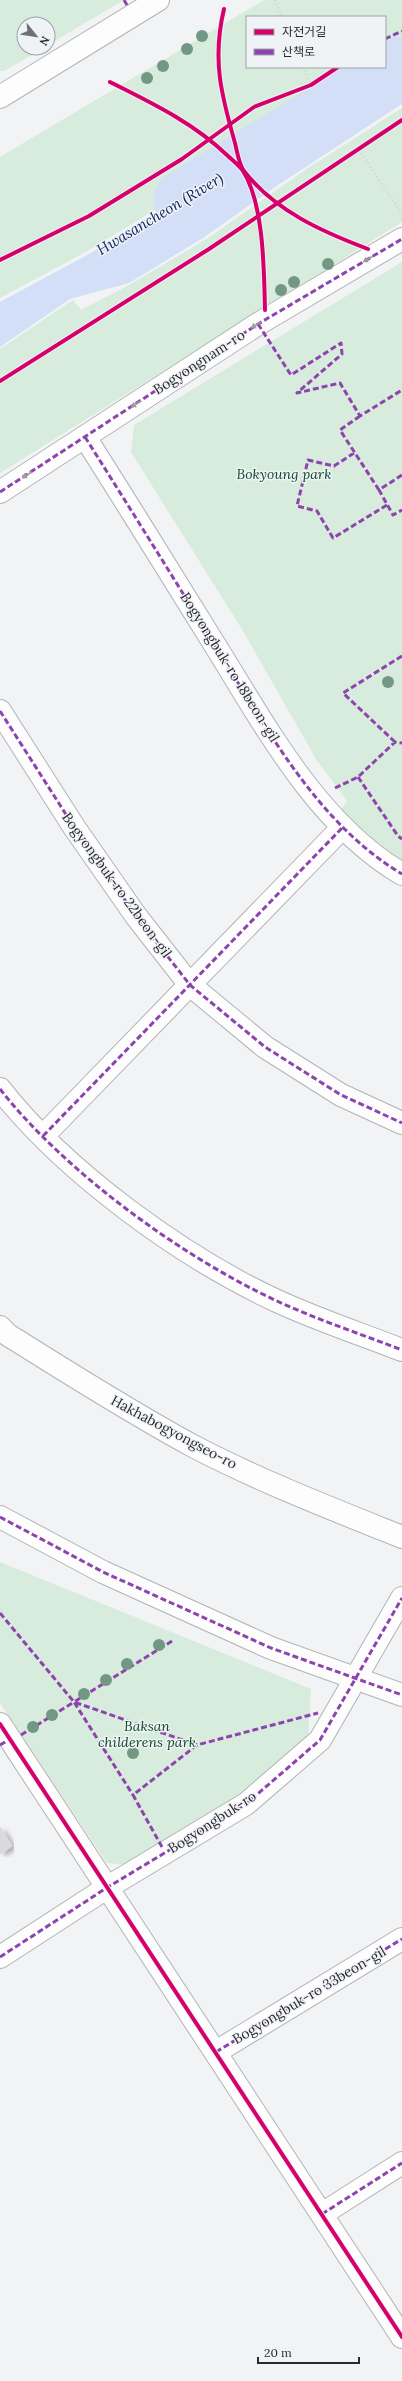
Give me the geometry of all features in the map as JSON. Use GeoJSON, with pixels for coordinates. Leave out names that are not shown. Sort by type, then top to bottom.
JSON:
{"type":"FeatureCollection","features":[{"type":"Feature","properties":{"kind":"street"},"geometry":{"type":"LineString","coordinates":[[0,97],[158,0]]}},
{"type":"Feature","properties":{"kind":"street","name":"Bogyongnam-ro"},"geometry":{"type":"LineString","coordinates":[[0,492],[258,324],[402,239]]}},
{"type":"Feature","properties":{"kind":"street","name":"Bogyongbuk-ro 18beon-gil"},"geometry":{"type":"LineString","coordinates":[[85,437],[249,700],[307,786],[342,828],[378,860],[402,874]]}},
{"type":"Feature","properties":{"kind":"street","name":"Bogyongbuk-ro 22beon-gil"},"geometry":{"type":"LineString","coordinates":[[0,711],[74,827],[122,897],[190,985],[265,1047],[341,1095],[402,1123]]}},
{"type":"Feature","properties":{"kind":"street"},"geometry":{"type":"LineString","coordinates":[[43,1136],[342,828]]}},
{"type":"Feature","properties":{"kind":"street"},"geometry":{"type":"LineString","coordinates":[[0,1089],[43,1136],[102,1190],[199,1260],[278,1302],[402,1350]]}},
{"type":"Feature","properties":{"kind":"street","name":"Hakhabogyongseo-ro"},"geometry":{"type":"LineString","coordinates":[[3,1334],[194,1446],[306,1499],[402,1537]]}},
{"type":"Feature","properties":{"kind":"street"},"geometry":{"type":"LineString","coordinates":[[0,1517],[117,1579],[271,1648],[402,1695]]}},
{"type":"Feature","properties":{"kind":"street","name":"Bogyongbuk-ro"},"geometry":{"type":"LineString","coordinates":[[0,1957],[108,1887],[246,1804],[320,1740],[402,1598]]}},
{"type":"Feature","properties":{"kind":"street"},"geometry":{"type":"LineString","coordinates":[[3,1736],[108,1887],[402,2337]]}},
{"type":"Feature","properties":{"kind":"street","name":"Bogyongbuk-ro 33beon-gil"},"geometry":{"type":"LineString","coordinates":[[216,2052],[402,1939]]}},
{"type":"Feature","properties":{"kind":"street"},"geometry":{"type":"LineString","coordinates":[[322,2214],[402,2163]]}},
{"type":"Feature","properties":{"kind":"path"},"geometry":{"type":"LineString","coordinates":[[274,0],[282,16]]}},
{"type":"Feature","properties":{"kind":"path"},"geometry":{"type":"LineString","coordinates":[[303,68],[311,85]]}},
{"type":"Feature","properties":{"kind":"path"},"geometry":{"type":"LineString","coordinates":[[359,150],[402,215]]}},
{"type":"Feature","properties":{"kind":"green space"},"geometry":{"type":"Polygon","coordinates":[[[0,0],[124,0],[56,40],[56,16],[16,16],[16,56],[30,56],[4,71],[0,71],[0,0]]]}},
{"type":"Feature","properties":{"kind":"green space"},"geometry":{"type":"Polygon","coordinates":[[[264,0],[402,0],[402,49],[386,58],[386,16],[246,16],[246,68],[372,68],[288,126],[263,149],[198,184],[84,253],[0,298],[0,157],[264,0]]]}},
{"type":"Feature","properties":{"kind":"green space"},"geometry":{"type":"Polygon","coordinates":[[[402,108],[402,222],[0,473],[0,349],[73,300],[81,310],[131,284],[208,238],[308,168],[402,108]]]}},
{"type":"Feature","properties":{"kind":"green space","name":"Bokyoung park"},"geometry":{"type":"Polygon","coordinates":[[[402,262],[402,865],[340,811],[347,801],[316,759],[243,631],[131,452],[134,425],[402,262]]]}},
{"type":"Feature","properties":{"kind":"green space","name":"Baksan childerens park"},"geometry":{"type":"Polygon","coordinates":[[[0,1562],[311,1689],[308,1741],[243,1798],[131,1865],[107,1863],[0,1703],[0,1562]]]}},
{"type":"Feature","properties":{"kind":"water"},"geometry":{"type":"Polygon","coordinates":[[[402,53],[402,104],[278,185],[203,238],[129,283],[70,299],[0,347],[0,302],[89,254],[200,185],[264,152],[288,129],[377,68],[386,68],[386,62],[402,53]]]}},
{"type":"Feature","properties":{"kind":"building"},"geometry":{"type":"Polygon","coordinates":[[[0,1827],[12,1846],[0,1854],[0,1827]]]}},
{"type":"Feature","properties":{"kind":"waterway","name":"Hwasancheon (River)"},"geometry":{"type":"LineString","coordinates":[[184,200],[402,67]]}},
{"type":"Feature","properties":{"kind":"marked path"},"geometry":{"type":"LineString","coordinates":[[124,0],[127,5]]}},
{"type":"Feature","properties":{"kind":"marked path"},"geometry":{"type":"LineString","coordinates":[[386,39],[402,31]]}},
{"type":"Feature","properties":{"kind":"marked path"},"geometry":{"type":"LineString","coordinates":[[0,492],[258,324],[402,239]]}},
{"type":"Feature","properties":{"kind":"marked path"},"geometry":{"type":"LineString","coordinates":[[258,324],[291,375],[341,343],[342,354],[297,393],[340,383],[360,416],[402,390]]}},
{"type":"Feature","properties":{"kind":"marked path"},"geometry":{"type":"LineString","coordinates":[[360,416],[340,430],[379,490]]}},
{"type":"Feature","properties":{"kind":"marked path"},"geometry":{"type":"LineString","coordinates":[[85,437],[252,706],[295,770],[318,800],[344,828],[371,853],[402,874]]}},
{"type":"Feature","properties":{"kind":"marked path"},"geometry":{"type":"LineString","coordinates":[[354,453],[334,466],[308,460],[297,506],[317,511],[333,538],[387,505]]}},
{"type":"Feature","properties":{"kind":"marked path"},"geometry":{"type":"LineString","coordinates":[[402,475],[379,490],[393,515],[402,510]]}},
{"type":"Feature","properties":{"kind":"marked path"},"geometry":{"type":"LineString","coordinates":[[395,742],[343,693],[402,656]]}},
{"type":"Feature","properties":{"kind":"marked path"},"geometry":{"type":"LineString","coordinates":[[0,711],[74,827],[136,916],[190,985],[265,1047],[341,1095],[402,1123]]}},
{"type":"Feature","properties":{"kind":"marked path"},"geometry":{"type":"LineString","coordinates":[[335,788],[358,777],[395,742],[402,743]]}},
{"type":"Feature","properties":{"kind":"marked path"},"geometry":{"type":"LineString","coordinates":[[358,777],[398,836],[402,839]]}},
{"type":"Feature","properties":{"kind":"marked path"},"geometry":{"type":"LineString","coordinates":[[43,1136],[342,828]]}},
{"type":"Feature","properties":{"kind":"marked path"},"geometry":{"type":"LineString","coordinates":[[0,1089],[57,1151],[91,1181],[127,1210],[203,1261],[240,1283],[292,1308],[402,1350]]}},
{"type":"Feature","properties":{"kind":"marked path"},"geometry":{"type":"LineString","coordinates":[[0,1517],[103,1572],[271,1648],[402,1695]]}},
{"type":"Feature","properties":{"kind":"marked path"},"geometry":{"type":"LineString","coordinates":[[0,1957],[108,1887],[246,1804],[320,1740],[402,1598]]}},
{"type":"Feature","properties":{"kind":"marked path"},"geometry":{"type":"LineString","coordinates":[[0,1613],[74,1702]]}},
{"type":"Feature","properties":{"kind":"marked path"},"geometry":{"type":"LineString","coordinates":[[172,1641],[74,1702],[197,1745]]}},
{"type":"Feature","properties":{"kind":"marked path"},"geometry":{"type":"LineString","coordinates":[[21,1735],[74,1702],[133,1795]]}},
{"type":"Feature","properties":{"kind":"marked path"},"geometry":{"type":"LineString","coordinates":[[162,1847],[133,1795],[197,1745],[318,1713]]}},
{"type":"Feature","properties":{"kind":"marked path"},"geometry":{"type":"LineString","coordinates":[[0,1745],[10,1739]]}},
{"type":"Feature","properties":{"kind":"marked path"},"geometry":{"type":"LineString","coordinates":[[216,2052],[402,1939]]}},
{"type":"Feature","properties":{"kind":"marked path"},"geometry":{"type":"LineString","coordinates":[[322,2214],[402,2163]]}},
{"type":"Feature","properties":{"kind":"cycle path"},"geometry":{"type":"LineString","coordinates":[[224,9],[220,27],[220,76],[222,92],[238,158],[242,168],[256,185],[285,209],[317,227],[368,249]]}},
{"type":"Feature","properties":{"kind":"cycle path"},"geometry":{"type":"LineString","coordinates":[[0,260],[89,216],[182,159],[254,107],[311,85],[336,68]]}},
{"type":"Feature","properties":{"kind":"cycle path"},"geometry":{"type":"LineString","coordinates":[[110,82],[172,114],[201,133],[215,144],[243,171],[250,185],[259,219],[262,238],[265,310]]}},
{"type":"Feature","properties":{"kind":"cycle path"},"geometry":{"type":"LineString","coordinates":[[0,381],[209,249],[402,120]]}},
{"type":"Feature","properties":{"kind":"cycle path"},"geometry":{"type":"LineString","coordinates":[[0,1724],[402,2337]]}}]}
